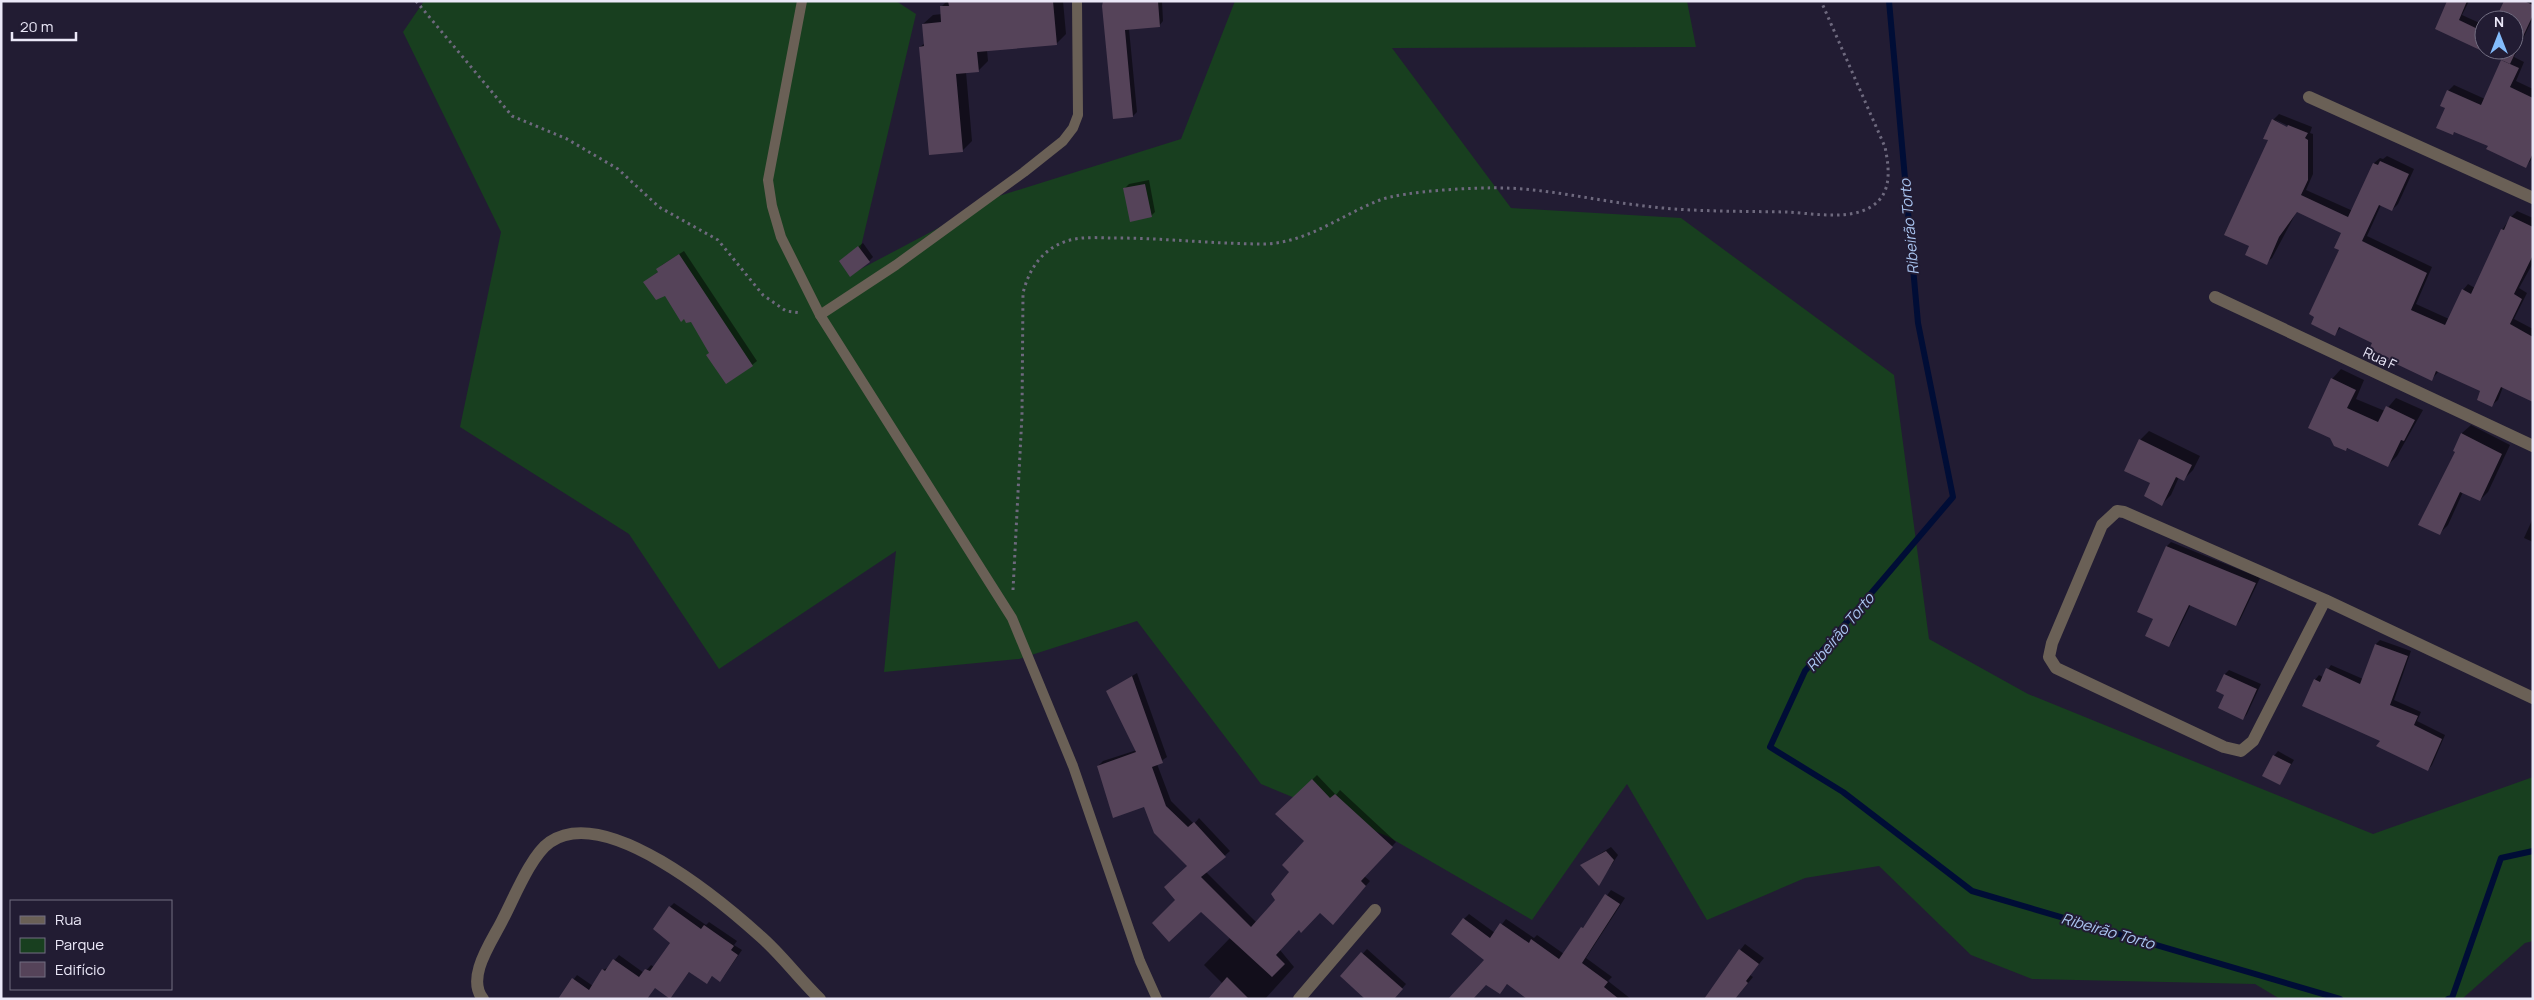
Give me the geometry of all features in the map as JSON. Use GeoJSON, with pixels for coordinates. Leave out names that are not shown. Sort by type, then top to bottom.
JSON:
{"type":"FeatureCollection","features":[{"type":"Feature","properties":{"kind":"street"},"geometry":{"type":"LineString","coordinates":[[2309,97],[2533,198]]}},
{"type":"Feature","properties":{"kind":"street","name":"Rua F"},"geometry":{"type":"LineString","coordinates":[[2215,298],[2533,446]]}},
{"type":"Feature","properties":{"kind":"street"},"geometry":{"type":"LineString","coordinates":[[2325,600],[2253,741],[2241,751],[2224,747],[2056,668],[2049,658],[2052,643],[2102,525],[2117,511],[2134,515],[2325,600],[2533,698]]}},
{"type":"Feature","properties":{"kind":"street"},"geometry":{"type":"LineString","coordinates":[[483,999],[476,985],[482,964],[534,862],[551,841],[577,834],[609,836],[632,846],[697,884],[761,936],[820,999]]}},
{"type":"Feature","properties":{"kind":"street"},"geometry":{"type":"LineString","coordinates":[[1299,999],[1374,910]]}},
{"type":"Feature","properties":{"kind":"lane"},"geometry":{"type":"LineString","coordinates":[[802,1],[768,180],[772,206],[781,237],[820,315],[1012,618],[1072,766],[1140,961],[1157,999]]}},
{"type":"Feature","properties":{"kind":"lane"},"geometry":{"type":"LineString","coordinates":[[820,315],[912,253],[1024,172],[1063,141],[1073,128],[1078,115],[1077,1]]}},
{"type":"Feature","properties":{"kind":"path"},"geometry":{"type":"LineString","coordinates":[[416,1],[512,116],[567,139],[609,164],[659,207],[718,240],[763,295],[786,311],[820,315]]}},
{"type":"Feature","properties":{"kind":"path"},"geometry":{"type":"LineString","coordinates":[[1012,618],[1022,415],[1023,293],[1027,276],[1034,263],[1048,252],[1067,241],[1087,238],[1142,238],[1264,244],[1288,242],[1305,236],[1383,199],[1458,190],[1504,188],[1685,209],[1836,213],[1864,210],[1882,199],[1889,180],[1889,166],[1885,147],[1821,1]]}},
{"type":"Feature","properties":{"kind":"green space"},"geometry":{"type":"Polygon","coordinates":[[[424,1],[896,1],[916,14],[855,272],[999,196],[1181,139],[1235,1],[1687,1],[1696,47],[1392,48],[1511,208],[1681,218],[1894,375],[1929,639],[2028,694],[2373,834],[2533,777],[2533,941],[2525,943],[2462,999],[2280,999],[2255,984],[2032,979],[1971,955],[1879,866],[1805,878],[1707,920],[1627,784],[1532,920],[1387,836],[1261,784],[1137,621],[1019,659],[884,672],[896,551],[719,669],[629,534],[460,427],[501,232],[403,32],[424,1]]]}},
{"type":"Feature","properties":{"kind":"building"},"geometry":{"type":"Polygon","coordinates":[[[948,1],[1053,1],[1057,45],[977,52],[979,72],[956,74],[963,152],[929,155],[919,47],[924,46],[922,24],[941,22],[940,6],[949,6],[948,1]]]}},
{"type":"Feature","properties":{"kind":"building"},"geometry":{"type":"Polygon","coordinates":[[[1103,1],[1158,1],[1160,27],[1125,30],[1133,117],[1113,119],[1103,1]]]}},
{"type":"Feature","properties":{"kind":"building"},"geometry":{"type":"Polygon","coordinates":[[[2447,1],[2467,1],[2459,20],[2474,27],[2474,47],[2435,29],[2447,1]]]}},
{"type":"Feature","properties":{"kind":"building"},"geometry":{"type":"Polygon","coordinates":[[[2504,1],[2524,1],[2533,5],[2533,15],[2524,34],[2524,10],[2500,10],[2504,1]]]}},
{"type":"Feature","properties":{"kind":"building"},"geometry":{"type":"Polygon","coordinates":[[[2501,60],[2512,60],[2510,64],[2501,60]]]}},
{"type":"Feature","properties":{"kind":"building"},"geometry":{"type":"Polygon","coordinates":[[[2501,60],[2519,68],[2510,87],[2533,98],[2533,153],[2526,168],[2486,149],[2488,146],[2454,132],[2453,135],[2436,128],[2445,108],[2440,106],[2447,90],[2481,105],[2501,60]]]}},
{"type":"Feature","properties":{"kind":"building"},"geometry":{"type":"Polygon","coordinates":[[[2272,119],[2287,127],[2288,125],[2308,133],[2305,138],[2308,140],[2308,180],[2301,195],[2348,217],[2373,163],[2378,165],[2380,161],[2409,174],[2392,211],[2379,205],[2362,241],[2427,273],[2411,310],[2445,325],[2462,289],[2471,294],[2501,229],[2504,230],[2510,216],[2533,227],[2533,255],[2514,294],[2522,299],[2510,324],[2533,337],[2533,402],[2501,387],[2492,407],[2477,400],[2480,391],[2436,371],[2432,381],[2369,349],[2372,343],[2339,327],[2335,336],[2311,324],[2314,317],[2309,314],[2339,250],[2334,248],[2341,233],[2297,212],[2279,237],[2267,265],[2245,255],[2249,246],[2224,235],[2268,140],[2263,139],[2272,119]]]}},
{"type":"Feature","properties":{"kind":"building"},"geometry":{"type":"Polygon","coordinates":[[[1145,184],[1152,217],[1130,222],[1123,188],[1145,184]]]}},
{"type":"Feature","properties":{"kind":"building"},"geometry":{"type":"Polygon","coordinates":[[[858,246],[870,262],[850,277],[839,261],[858,246]]]}},
{"type":"Feature","properties":{"kind":"building"},"geometry":{"type":"Polygon","coordinates":[[[679,254],[753,366],[726,384],[706,355],[709,353],[691,322],[686,323],[684,319],[681,322],[665,296],[656,300],[643,282],[658,272],[656,269],[679,254]]]}},
{"type":"Feature","properties":{"kind":"building"},"geometry":{"type":"Polygon","coordinates":[[[2331,378],[2356,390],[2347,408],[2378,422],[2386,406],[2415,420],[2404,441],[2401,440],[2388,467],[2347,448],[2346,451],[2334,446],[2330,438],[2308,428],[2331,378]]]}},
{"type":"Feature","properties":{"kind":"building"},"geometry":{"type":"Polygon","coordinates":[[[2461,433],[2502,454],[2480,501],[2460,492],[2440,535],[2418,525],[2455,452],[2453,451],[2461,433]]]}},
{"type":"Feature","properties":{"kind":"building"},"geometry":{"type":"Polygon","coordinates":[[[2139,439],[2192,465],[2184,481],[2176,477],[2162,506],[2144,496],[2150,483],[2124,471],[2139,439]]]}},
{"type":"Feature","properties":{"kind":"building"},"geometry":{"type":"Polygon","coordinates":[[[2166,546],[2256,583],[2236,626],[2189,605],[2169,647],[2145,636],[2153,619],[2137,612],[2166,546]]]}},
{"type":"Feature","properties":{"kind":"building"},"geometry":{"type":"Polygon","coordinates":[[[2375,644],[2408,656],[2390,705],[2418,716],[2414,725],[2442,739],[2428,771],[2376,746],[2380,741],[2302,706],[2314,679],[2320,682],[2326,668],[2360,684],[2375,644]]]}},
{"type":"Feature","properties":{"kind":"building"},"geometry":{"type":"Polygon","coordinates":[[[2224,674],[2257,689],[2243,720],[2218,708],[2224,695],[2216,691],[2224,674]]]}},
{"type":"Feature","properties":{"kind":"building"},"geometry":{"type":"Polygon","coordinates":[[[1132,676],[1163,763],[1152,767],[1166,806],[1188,827],[1194,822],[1226,857],[1201,877],[1251,927],[1275,900],[1271,894],[1289,872],[1282,865],[1304,841],[1275,814],[1312,779],[1330,798],[1335,794],[1393,847],[1361,881],[1366,886],[1333,925],[1320,913],[1301,933],[1299,930],[1276,955],[1285,964],[1272,977],[1201,912],[1169,942],[1152,923],[1175,900],[1164,887],[1187,866],[1154,833],[1144,807],[1113,818],[1097,766],[1136,752],[1106,691],[1132,676]]]}},
{"type":"Feature","properties":{"kind":"building"},"geometry":{"type":"Polygon","coordinates":[[[2273,755],[2291,764],[2280,785],[2262,776],[2273,755]]]}},
{"type":"Feature","properties":{"kind":"building"},"geometry":{"type":"Polygon","coordinates":[[[1606,851],[1614,860],[1599,886],[1580,865],[1606,851]]]}},
{"type":"Feature","properties":{"kind":"building"},"geometry":{"type":"Polygon","coordinates":[[[1605,894],[1620,904],[1582,963],[1608,982],[1604,987],[1619,999],[1527,999],[1507,984],[1500,994],[1486,985],[1473,999],[1448,999],[1484,960],[1451,934],[1463,918],[1490,938],[1500,923],[1529,943],[1531,939],[1559,959],[1581,927],[1583,928],[1605,894]]]}},
{"type":"Feature","properties":{"kind":"building"},"geometry":{"type":"Polygon","coordinates":[[[669,906],[701,929],[704,925],[734,946],[731,950],[738,955],[720,982],[712,976],[707,984],[689,972],[670,999],[655,988],[647,999],[558,999],[572,978],[589,990],[602,969],[605,971],[613,959],[639,977],[645,969],[650,971],[670,943],[653,929],[669,906]]]}},
{"type":"Feature","properties":{"kind":"building"},"geometry":{"type":"Polygon","coordinates":[[[1739,949],[1759,964],[1746,981],[1748,983],[1735,999],[1704,999],[1739,949]]]}},
{"type":"Feature","properties":{"kind":"building"},"geometry":{"type":"Polygon","coordinates":[[[1361,952],[1403,989],[1394,999],[1365,999],[1340,976],[1361,952]]]}},
{"type":"Feature","properties":{"kind":"building"},"geometry":{"type":"Polygon","coordinates":[[[1227,977],[1249,999],[1208,999],[1227,977]]]}},
{"type":"Feature","properties":{"kind":"waterway","name":"Ribeirão Torto"},"geometry":{"type":"LineString","coordinates":[[1889,1],[1918,323],[1953,497],[1805,671],[1770,747],[1843,792],[1972,891],[2340,999]]}},
{"type":"Feature","properties":{"kind":"waterway","name":"Ribeirão Torto"},"geometry":{"type":"LineString","coordinates":[[2448,999],[2452,998],[2501,858],[2533,851]]}}]}
